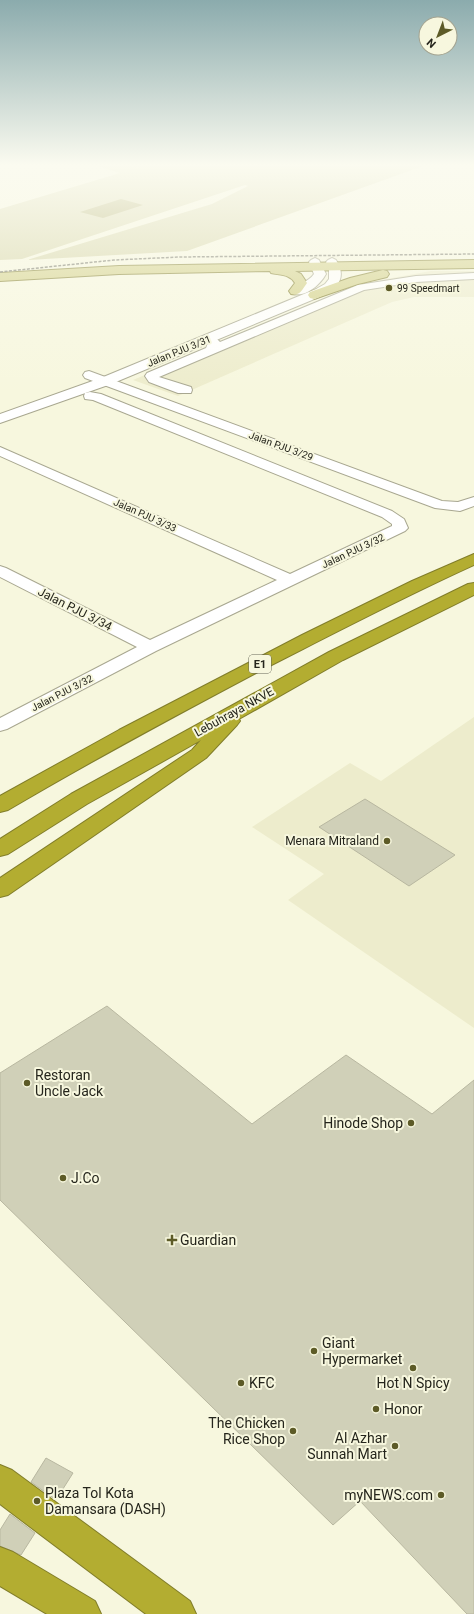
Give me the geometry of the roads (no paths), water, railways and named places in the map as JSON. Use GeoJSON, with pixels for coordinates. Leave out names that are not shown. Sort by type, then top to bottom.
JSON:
{"type":"FeatureCollection","features":[{"type":"Feature","properties":{"kind":"highway","name":"E1"},"geometry":{"type":"LineString","coordinates":[[0,805],[49,776],[202,694],[412,586],[474,559]]}},
{"type":"Feature","properties":{"kind":"highway","name":"Lebuhraya NKVE"},"geometry":{"type":"LineString","coordinates":[[0,849],[79,799],[245,706],[336,656],[474,588]]}},
{"type":"Feature","properties":{"kind":"highway"},"geometry":{"type":"LineString","coordinates":[[0,889],[199,754],[245,706]]}},
{"type":"Feature","properties":{"kind":"highway"},"geometry":{"type":"LineString","coordinates":[[0,1482],[28,1505],[177,1614]]}},
{"type":"Feature","properties":{"kind":"highway"},"geometry":{"type":"LineString","coordinates":[[0,1565],[82,1614]]}},
{"type":"Feature","properties":{"kind":"main road"},"geometry":{"type":"LineString","coordinates":[[0,268],[211,260],[474,256]]}},
{"type":"Feature","properties":{"kind":"main road"},"geometry":{"type":"LineString","coordinates":[[211,260],[235,263],[474,264]]}},
{"type":"Feature","properties":{"kind":"main road"},"geometry":{"type":"LineString","coordinates":[[333,264],[474,260]]}},
{"type":"Feature","properties":{"kind":"main road"},"geometry":{"type":"LineString","coordinates":[[0,277],[119,270],[259,268],[316,264]]}},
{"type":"Feature","properties":{"kind":"main road"},"geometry":{"type":"LineString","coordinates":[[314,295],[354,281],[407,269],[448,264]]}},
{"type":"Feature","properties":{"kind":"main road"},"geometry":{"type":"LineString","coordinates":[[259,268],[284,271],[294,274],[301,283],[295,291]]}},
{"type":"Feature","properties":{"kind":"street","name":"Jalan PJU 3/31"},"geometry":{"type":"LineString","coordinates":[[0,404],[89,375],[295,291],[313,283],[318,279],[320,274],[316,264]]}},
{"type":"Feature","properties":{"kind":"street","name":"Jalan PJU 3/31"},"geometry":{"type":"LineString","coordinates":[[0,419],[30,407],[210,344],[330,286],[335,280],[337,273],[333,264]]}},
{"type":"Feature","properties":{"kind":"street"},"geometry":{"type":"LineString","coordinates":[[186,390],[153,379],[151,376],[210,344],[362,288],[432,277],[474,276]]}},
{"type":"Feature","properties":{"kind":"street","name":"Jalan PJU 3/29"},"geometry":{"type":"LineString","coordinates":[[89,375],[440,505],[460,507],[474,501]]}},
{"type":"Feature","properties":{"kind":"street","name":"Jalan PJU 3/32"},"geometry":{"type":"LineString","coordinates":[[0,725],[150,647],[400,528],[399,522],[379,511],[96,397],[90,396]]}},
{"type":"Feature","properties":{"kind":"street","name":"Jalan PJU 3/33"},"geometry":{"type":"LineString","coordinates":[[0,451],[290,580]]}},
{"type":"Feature","properties":{"kind":"street","name":"Jalan PJU 3/34"},"geometry":{"type":"LineString","coordinates":[[0,571],[150,647]]}},
{"type":"Feature","properties":{"kind":"railway"},"geometry":{"type":"LineString","coordinates":[[0,272],[114,260],[180,257],[474,254]]}},
{"type":"Feature","properties":{"kind":"place","name":"99 Speedmart"},"geometry":{"type":"Point","coordinates":[389,288]}},
{"type":"Feature","properties":{"kind":"place","name":"Menara Mitraland"},"geometry":{"type":"Point","coordinates":[387,841]}},
{"type":"Feature","properties":{"kind":"place","name":"Restoran Uncle Jack"},"geometry":{"type":"Point","coordinates":[27,1083]}},
{"type":"Feature","properties":{"kind":"place","name":"Hinode Shop"},"geometry":{"type":"Point","coordinates":[411,1123]}},
{"type":"Feature","properties":{"kind":"place","name":"J.Co"},"geometry":{"type":"Point","coordinates":[63,1178]}},
{"type":"Feature","properties":{"kind":"place","name":"Guardian"},"geometry":{"type":"Point","coordinates":[172,1240]}},
{"type":"Feature","properties":{"kind":"place","name":"Giant Hypermarket"},"geometry":{"type":"Point","coordinates":[314,1351]}},
{"type":"Feature","properties":{"kind":"place","name":"Hot N Spicy"},"geometry":{"type":"Point","coordinates":[413,1368]}},
{"type":"Feature","properties":{"kind":"place","name":"KFC"},"geometry":{"type":"Point","coordinates":[241,1383]}},
{"type":"Feature","properties":{"kind":"place","name":"Honor"},"geometry":{"type":"Point","coordinates":[376,1409]}},
{"type":"Feature","properties":{"kind":"place","name":"The Chicken Rice Shop"},"geometry":{"type":"Point","coordinates":[293,1431]}},
{"type":"Feature","properties":{"kind":"place","name":"Al Azhar Sunnah Mart"},"geometry":{"type":"Point","coordinates":[395,1446]}},
{"type":"Feature","properties":{"kind":"place","name":"myNEWS.com"},"geometry":{"type":"Point","coordinates":[441,1495]}},
{"type":"Feature","properties":{"kind":"place","name":"Plaza Tol Kota Damansara (DASH)"},"geometry":{"type":"Point","coordinates":[37,1501]}}]}
